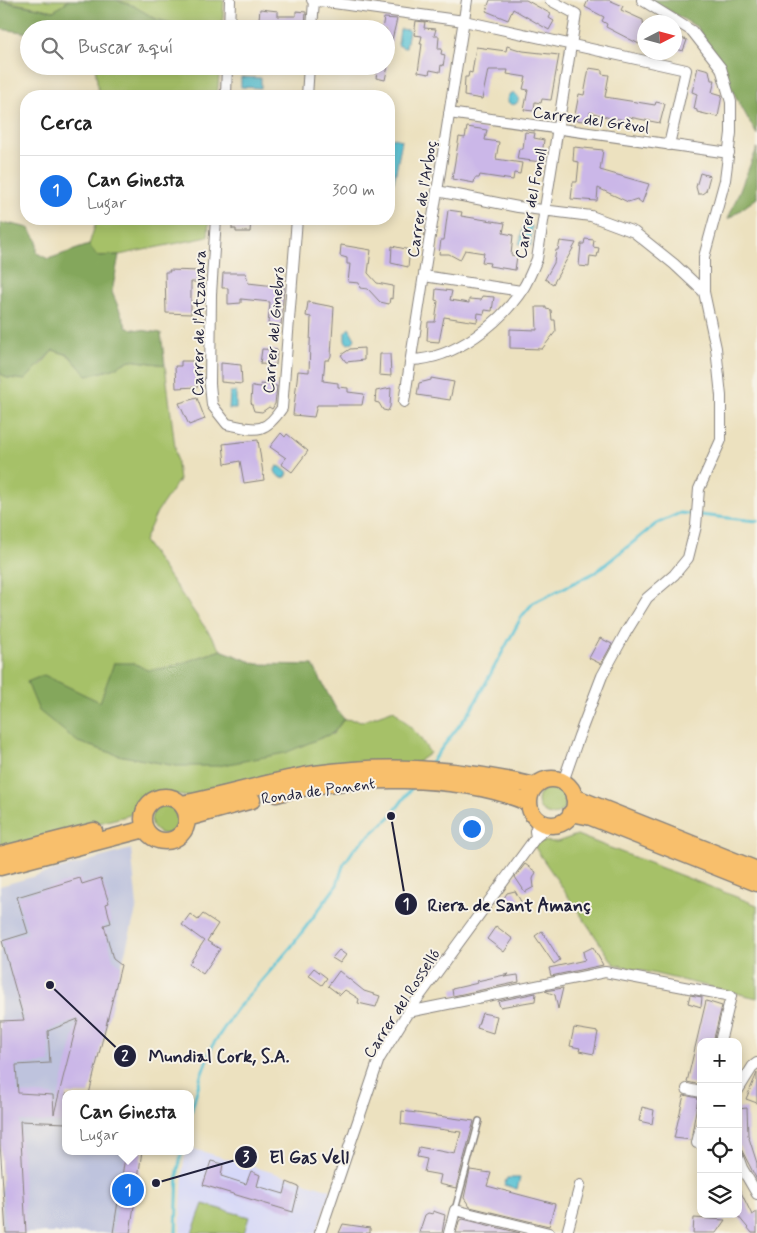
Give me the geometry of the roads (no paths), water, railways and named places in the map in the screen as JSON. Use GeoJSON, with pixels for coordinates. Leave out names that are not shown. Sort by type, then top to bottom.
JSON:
{"type":"FeatureCollection","features":[{"type":"Feature","properties":{"kind":"main road","name":"Ronda de Ponent"},"geometry":{"type":"LineString","coordinates":[[143,824],[148,805],[157,798],[172,798],[184,812],[282,792],[397,774],[460,778]]}},
{"type":"Feature","properties":{"kind":"main road"},"geometry":{"type":"LineString","coordinates":[[460,778],[535,786]]}},
{"type":"Feature","properties":{"kind":"main road"},"geometry":{"type":"LineString","coordinates":[[460,778],[507,793],[529,803]]}},
{"type":"Feature","properties":{"kind":"main road"},"geometry":{"type":"LineString","coordinates":[[549,779],[563,782],[570,789],[574,797],[571,814],[563,821],[546,822],[532,813],[529,803],[530,794],[535,786],[549,779]]}},
{"type":"Feature","properties":{"kind":"main road"},"geometry":{"type":"LineString","coordinates":[[574,797],[757,870]]}},
{"type":"Feature","properties":{"kind":"main road"},"geometry":{"type":"LineString","coordinates":[[143,824],[155,840],[170,841],[183,833],[184,812]]}},
{"type":"Feature","properties":{"kind":"main road"},"geometry":{"type":"LineString","coordinates":[[571,814],[591,817],[757,883]]}},
{"type":"Feature","properties":{"kind":"main road"},"geometry":{"type":"LineString","coordinates":[[0,855],[143,824]]}},
{"type":"Feature","properties":{"kind":"main road"},"geometry":{"type":"LineString","coordinates":[[0,867],[143,824]]}},
{"type":"Feature","properties":{"kind":"street"},"geometry":{"type":"LineString","coordinates":[[229,20],[230,0]]}},
{"type":"Feature","properties":{"kind":"street"},"geometry":{"type":"LineString","coordinates":[[312,20],[313,0],[464,21],[686,70],[669,145]]}},
{"type":"Feature","properties":{"kind":"street","name":"Carrer de l'Arboç"},"geometry":{"type":"LineString","coordinates":[[404,402],[467,0]]}},
{"type":"Feature","properties":{"kind":"street","name":"Carrer del Fonoll"},"geometry":{"type":"LineString","coordinates":[[411,360],[428,360],[460,346],[486,328],[509,306],[521,291],[537,259],[576,14],[550,0]]}},
{"type":"Feature","properties":{"kind":"street"},"geometry":{"type":"LineString","coordinates":[[563,782],[602,676],[626,632],[647,598],[674,575],[688,558],[696,526],[698,489],[721,440],[721,396],[716,348],[704,292],[704,257],[725,180],[729,153],[731,102],[721,68],[692,31],[642,0]]}},
{"type":"Feature","properties":{"kind":"street"},"geometry":{"type":"LineString","coordinates":[[226,90],[227,75]]}},
{"type":"Feature","properties":{"kind":"street"},"geometry":{"type":"LineString","coordinates":[[307,90],[308,75]]}},
{"type":"Feature","properties":{"kind":"street","name":"Carrer del Grèvol"},"geometry":{"type":"LineString","coordinates":[[449,114],[729,153]]}},
{"type":"Feature","properties":{"kind":"street"},"geometry":{"type":"LineString","coordinates":[[436,191],[591,216],[634,232],[674,264],[704,292]]}},
{"type":"Feature","properties":{"kind":"street","name":"Carrer de l'Atzavara"},"geometry":{"type":"LineString","coordinates":[[216,225],[211,294],[210,384],[212,405],[227,424],[255,429]]}},
{"type":"Feature","properties":{"kind":"street","name":"Carrer del Ginebró"},"geometry":{"type":"LineString","coordinates":[[255,429],[271,424],[282,408],[297,225]]}},
{"type":"Feature","properties":{"kind":"street"},"geometry":{"type":"LineString","coordinates":[[424,276],[521,291]]}},
{"type":"Feature","properties":{"kind":"street","name":"Carrer del Rosselló"},"geometry":{"type":"LineString","coordinates":[[320,1233],[379,1058],[408,1012],[546,822]]}},
{"type":"Feature","properties":{"kind":"street"},"geometry":{"type":"LineString","coordinates":[[408,1012],[605,972],[731,996],[721,1038]]}},
{"type":"Feature","properties":{"kind":"street"},"geometry":{"type":"LineString","coordinates":[[742,1084],[757,1063]]}},
{"type":"Feature","properties":{"kind":"street"},"geometry":{"type":"LineString","coordinates":[[687,1089],[697,1091]]}},
{"type":"Feature","properties":{"kind":"street"},"geometry":{"type":"LineString","coordinates":[[742,1168],[757,1194]]}},
{"type":"Feature","properties":{"kind":"street"},"geometry":{"type":"LineString","coordinates":[[567,1233],[580,1185]]}},
{"type":"Feature","properties":{"kind":"street"},"geometry":{"type":"LineString","coordinates":[[448,1233],[455,1210],[549,1233]]}},
{"type":"Feature","properties":{"kind":"lane"},"geometry":{"type":"LineString","coordinates":[[455,1210],[479,1121]]}},
{"type":"Feature","properties":{"kind":"water"},"geometry":{"type":"Polygon","coordinates":[[[400,29],[409,30],[406,47],[404,48],[398,45],[400,29]]]}},
{"type":"Feature","properties":{"kind":"water"},"geometry":{"type":"Polygon","coordinates":[[[241,77],[261,78],[261,88],[241,87],[241,77]]]}},
{"type":"Feature","properties":{"kind":"water"},"geometry":{"type":"Polygon","coordinates":[[[513,93],[519,99],[513,105],[507,99],[513,93]]]}},
{"type":"Feature","properties":{"kind":"water"},"geometry":{"type":"Polygon","coordinates":[[[395,138],[402,140],[395,177],[395,138]]]}},
{"type":"Feature","properties":{"kind":"water"},"geometry":{"type":"Polygon","coordinates":[[[524,224],[532,226],[531,246],[519,244],[524,224]]]}},
{"type":"Feature","properties":{"kind":"water"},"geometry":{"type":"Polygon","coordinates":[[[349,328],[355,339],[348,344],[345,341],[345,332],[349,328]]]}},
{"type":"Feature","properties":{"kind":"water"},"geometry":{"type":"Polygon","coordinates":[[[230,392],[236,392],[236,409],[229,409],[230,392]]]}},
{"type":"Feature","properties":{"kind":"water"},"geometry":{"type":"Polygon","coordinates":[[[277,466],[288,473],[286,477],[277,475],[275,470],[277,466]]]}},
{"type":"Feature","properties":{"kind":"water"},"geometry":{"type":"Polygon","coordinates":[[[507,1178],[520,1178],[517,1189],[504,1185],[507,1178]]]}},
{"type":"Feature","properties":{"kind":"waterway"},"geometry":{"type":"LineString","coordinates":[[429,765],[471,710],[522,616],[533,603],[596,572],[656,524],[680,513],[757,521]]}},
{"type":"Feature","properties":{"kind":"waterway"},"geometry":{"type":"LineString","coordinates":[[194,1101],[212,1046],[236,1010],[291,947],[337,885],[343,866],[354,849],[391,816],[413,786]]}},
{"type":"Feature","properties":{"kind":"waterway"},"geometry":{"type":"LineString","coordinates":[[176,1233],[178,1170],[181,1155]]}},
{"type":"Feature","properties":{"kind":"place","name":"Riera de Sant Amanç"},"geometry":{"type":"Point","coordinates":[391,816]}},
{"type":"Feature","properties":{"kind":"place","name":"Mundial Cork, S.A."},"geometry":{"type":"Point","coordinates":[50,985]}},
{"type":"Feature","properties":{"kind":"place","name":"El Gas Vell"},"geometry":{"type":"Point","coordinates":[156,1183]}},
{"type":"Feature","properties":{"kind":"place","name":"Can Ginesta"},"geometry":{"type":"Point","coordinates":[128,1190]}}]}
